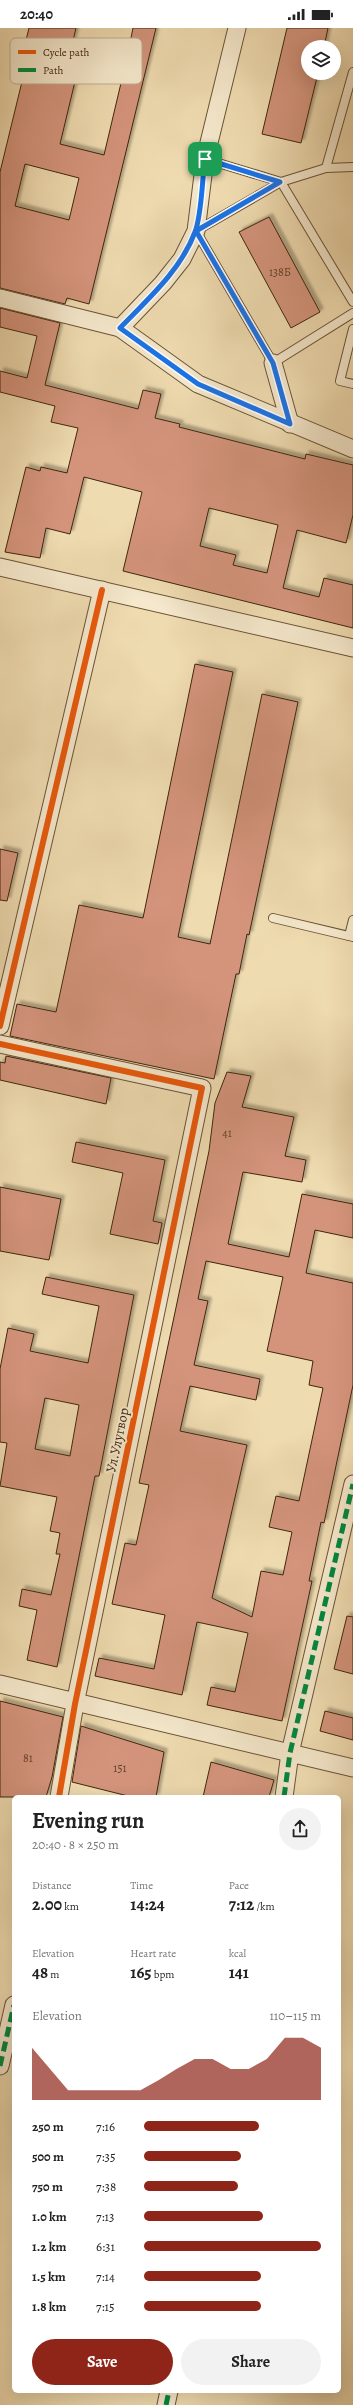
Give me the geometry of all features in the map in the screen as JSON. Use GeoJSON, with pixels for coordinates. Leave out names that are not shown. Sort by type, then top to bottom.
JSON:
{"type":"FeatureCollection","features":[{"type":"Feature","properties":{"kind":"street"},"geometry":{"type":"LineString","coordinates":[[120,328],[182,259],[196,231],[205,159],[237,28]]}},
{"type":"Feature","properties":{"kind":"street"},"geometry":{"type":"LineString","coordinates":[[0,298],[120,328],[198,384],[290,424],[353,449]]}},
{"type":"Feature","properties":{"kind":"street"},"geometry":{"type":"LineString","coordinates":[[273,363],[290,424]]}},
{"type":"Feature","properties":{"kind":"street"},"geometry":{"type":"LineString","coordinates":[[0,567],[353,648]]}},
{"type":"Feature","properties":{"kind":"street"},"geometry":{"type":"LineString","coordinates":[[0,1026],[102,590]]}},
{"type":"Feature","properties":{"kind":"street","name":"Ул.Улугвор"},"geometry":{"type":"LineString","coordinates":[[0,1044],[202,1088],[75,1704],[59,1795]]}},
{"type":"Feature","properties":{"kind":"street"},"geometry":{"type":"LineString","coordinates":[[284,1795],[290,1753],[353,1484]]}},
{"type":"Feature","properties":{"kind":"street"},"geometry":{"type":"LineString","coordinates":[[0,1684],[75,1704],[353,1768]]}},
{"type":"Feature","properties":{"kind":"street"},"geometry":{"type":"LineString","coordinates":[[0,2066],[12,2014]]}},
{"type":"Feature","properties":{"kind":"street"},"geometry":{"type":"LineString","coordinates":[[166,2405],[169,2393]]}},
{"type":"Feature","properties":{"kind":"lane"},"geometry":{"type":"LineString","coordinates":[[326,168],[353,72]]}},
{"type":"Feature","properties":{"kind":"lane"},"geometry":{"type":"LineString","coordinates":[[205,159],[280,182],[353,302]]}},
{"type":"Feature","properties":{"kind":"lane"},"geometry":{"type":"LineString","coordinates":[[353,167],[326,168],[280,182],[196,231],[273,363],[353,313]]}},
{"type":"Feature","properties":{"kind":"lane"},"geometry":{"type":"LineString","coordinates":[[353,329],[340,380],[353,384]]}},
{"type":"Feature","properties":{"kind":"lane"},"geometry":{"type":"LineString","coordinates":[[273,918],[351,936],[353,920]]}},
{"type":"Feature","properties":{"kind":"building"},"geometry":{"type":"Polygon","coordinates":[[[29,28],[76,28],[74,38],[26,38],[29,28]]]}},
{"type":"Feature","properties":{"kind":"building"},"geometry":{"type":"Polygon","coordinates":[[[133,28],[156,28],[89,304],[67,298],[65,304],[0,288],[0,172],[21,84],[74,84],[60,144],[104,155],[121,84],[142,84],[142,38],[131,38],[133,28]],[[25,164],[15,206],[69,220],[79,178],[25,164]]]}},
{"type":"Feature","properties":{"kind":"building"},"geometry":{"type":"Polygon","coordinates":[[[287,28],[328,28],[325,40],[301,40],[301,80],[316,80],[301,143],[262,134],[287,28]]]}},
{"type":"Feature","properties":{"kind":"building"},"geometry":{"type":"Polygon","coordinates":[[[269,217],[320,312],[291,328],[239,232],[269,217]]]}},
{"type":"Feature","properties":{"kind":"building"},"geometry":{"type":"Polygon","coordinates":[[[0,308],[60,323],[45,385],[138,409],[143,390],[161,394],[155,418],[180,424],[179,427],[305,459],[306,454],[353,465],[353,515],[346,543],[297,530],[283,588],[319,597],[324,578],[353,585],[353,628],[123,571],[142,492],[84,477],[70,534],[46,528],[40,558],[5,552],[26,467],[40,471],[41,467],[67,473],[78,428],[51,422],[55,406],[0,392],[0,371],[27,378],[37,336],[0,327],[0,308]],[[209,508],[200,546],[236,555],[233,565],[267,573],[278,525],[209,508]]]}},
{"type":"Feature","properties":{"kind":"building"},"geometry":{"type":"Polygon","coordinates":[[[195,664],[233,672],[178,937],[210,944],[262,694],[298,702],[249,935],[247,934],[239,974],[236,974],[214,1079],[10,1036],[17,1004],[56,1012],[79,905],[143,918],[195,664]]]}},
{"type":"Feature","properties":{"kind":"building"},"geometry":{"type":"Polygon","coordinates":[[[0,849],[18,853],[7,901],[0,900],[0,849]]]}},
{"type":"Feature","properties":{"kind":"building"},"geometry":{"type":"Polygon","coordinates":[[[6,1056],[111,1078],[106,1104],[0,1080],[0,1062],[5,1063],[6,1056]]]}},
{"type":"Feature","properties":{"kind":"building"},"geometry":{"type":"Polygon","coordinates":[[[227,1072],[251,1076],[242,1107],[294,1117],[285,1156],[306,1160],[302,1182],[243,1172],[228,1244],[289,1257],[302,1194],[353,1204],[353,1238],[315,1230],[306,1273],[353,1283],[353,1385],[324,1523],[321,1522],[309,1581],[312,1581],[282,1721],[207,1705],[211,1687],[235,1692],[248,1633],[197,1622],[182,1695],[95,1676],[99,1658],[154,1669],[165,1615],[112,1604],[125,1543],[136,1545],[149,1485],[139,1483],[209,1151],[215,1103],[227,1072]],[[206,1261],[198,1299],[208,1301],[194,1365],[260,1379],[256,1400],[190,1386],[180,1431],[247,1445],[212,1598],[252,1617],[261,1571],[283,1575],[292,1532],[269,1527],[276,1496],[299,1501],[323,1388],[309,1385],[313,1361],[267,1351],[283,1277],[206,1261]]]}},
{"type":"Feature","properties":{"kind":"building"},"geometry":{"type":"Polygon","coordinates":[[[76,1142],[165,1160],[153,1221],[162,1223],[158,1244],[110,1234],[123,1173],[72,1162],[76,1142]]]}},
{"type":"Feature","properties":{"kind":"building"},"geometry":{"type":"Polygon","coordinates":[[[0,1187],[61,1199],[49,1260],[0,1251],[0,1187]]]}},
{"type":"Feature","properties":{"kind":"building"},"geometry":{"type":"Polygon","coordinates":[[[46,1277],[134,1295],[99,1476],[95,1476],[57,1667],[27,1660],[37,1610],[19,1606],[22,1589],[51,1595],[60,1554],[56,1554],[60,1533],[50,1531],[57,1497],[0,1486],[7,1443],[0,1442],[0,1369],[8,1328],[34,1334],[30,1351],[88,1363],[99,1306],[42,1294],[46,1277]],[[45,1398],[35,1449],[70,1456],[79,1405],[45,1398]]]}},
{"type":"Feature","properties":{"kind":"building"},"geometry":{"type":"Polygon","coordinates":[[[347,1616],[353,1617],[353,1674],[334,1669],[347,1616]]]}},
{"type":"Feature","properties":{"kind":"building"},"geometry":{"type":"Polygon","coordinates":[[[0,1701],[63,1717],[52,1777],[47,1795],[12,1795],[12,1797],[0,1797],[0,1701]]]}},
{"type":"Feature","properties":{"kind":"building"},"geometry":{"type":"Polygon","coordinates":[[[325,1711],[353,1718],[353,1740],[320,1731],[325,1711]]]}},
{"type":"Feature","properties":{"kind":"building"},"geometry":{"type":"Polygon","coordinates":[[[81,1726],[164,1752],[156,1795],[124,1795],[72,1782],[81,1726]]]}},
{"type":"Feature","properties":{"kind":"building"},"geometry":{"type":"Polygon","coordinates":[[[211,1762],[274,1780],[270,1795],[203,1795],[211,1762]]]}},
{"type":"Feature","properties":{"kind":"marked path"},"geometry":{"type":"LineString","coordinates":[[284,1795],[290,1753],[353,1484]]}},
{"type":"Feature","properties":{"kind":"marked path"},"geometry":{"type":"LineString","coordinates":[[0,2066],[12,2014]]}},
{"type":"Feature","properties":{"kind":"marked path"},"geometry":{"type":"LineString","coordinates":[[166,2405],[169,2393]]}},
{"type":"Feature","properties":{"kind":"cycle path"},"geometry":{"type":"LineString","coordinates":[[0,1026],[102,590]]}},
{"type":"Feature","properties":{"kind":"cycle path"},"geometry":{"type":"LineString","coordinates":[[0,1044],[202,1088],[75,1704],[59,1795]]}},
{"type":"Feature","properties":{"kind":"route"},"geometry":{"type":"LineString","coordinates":[[205,159],[196,231],[182,259],[120,328],[198,384],[290,424],[273,363],[196,231],[280,182],[205,159]]}}]}
